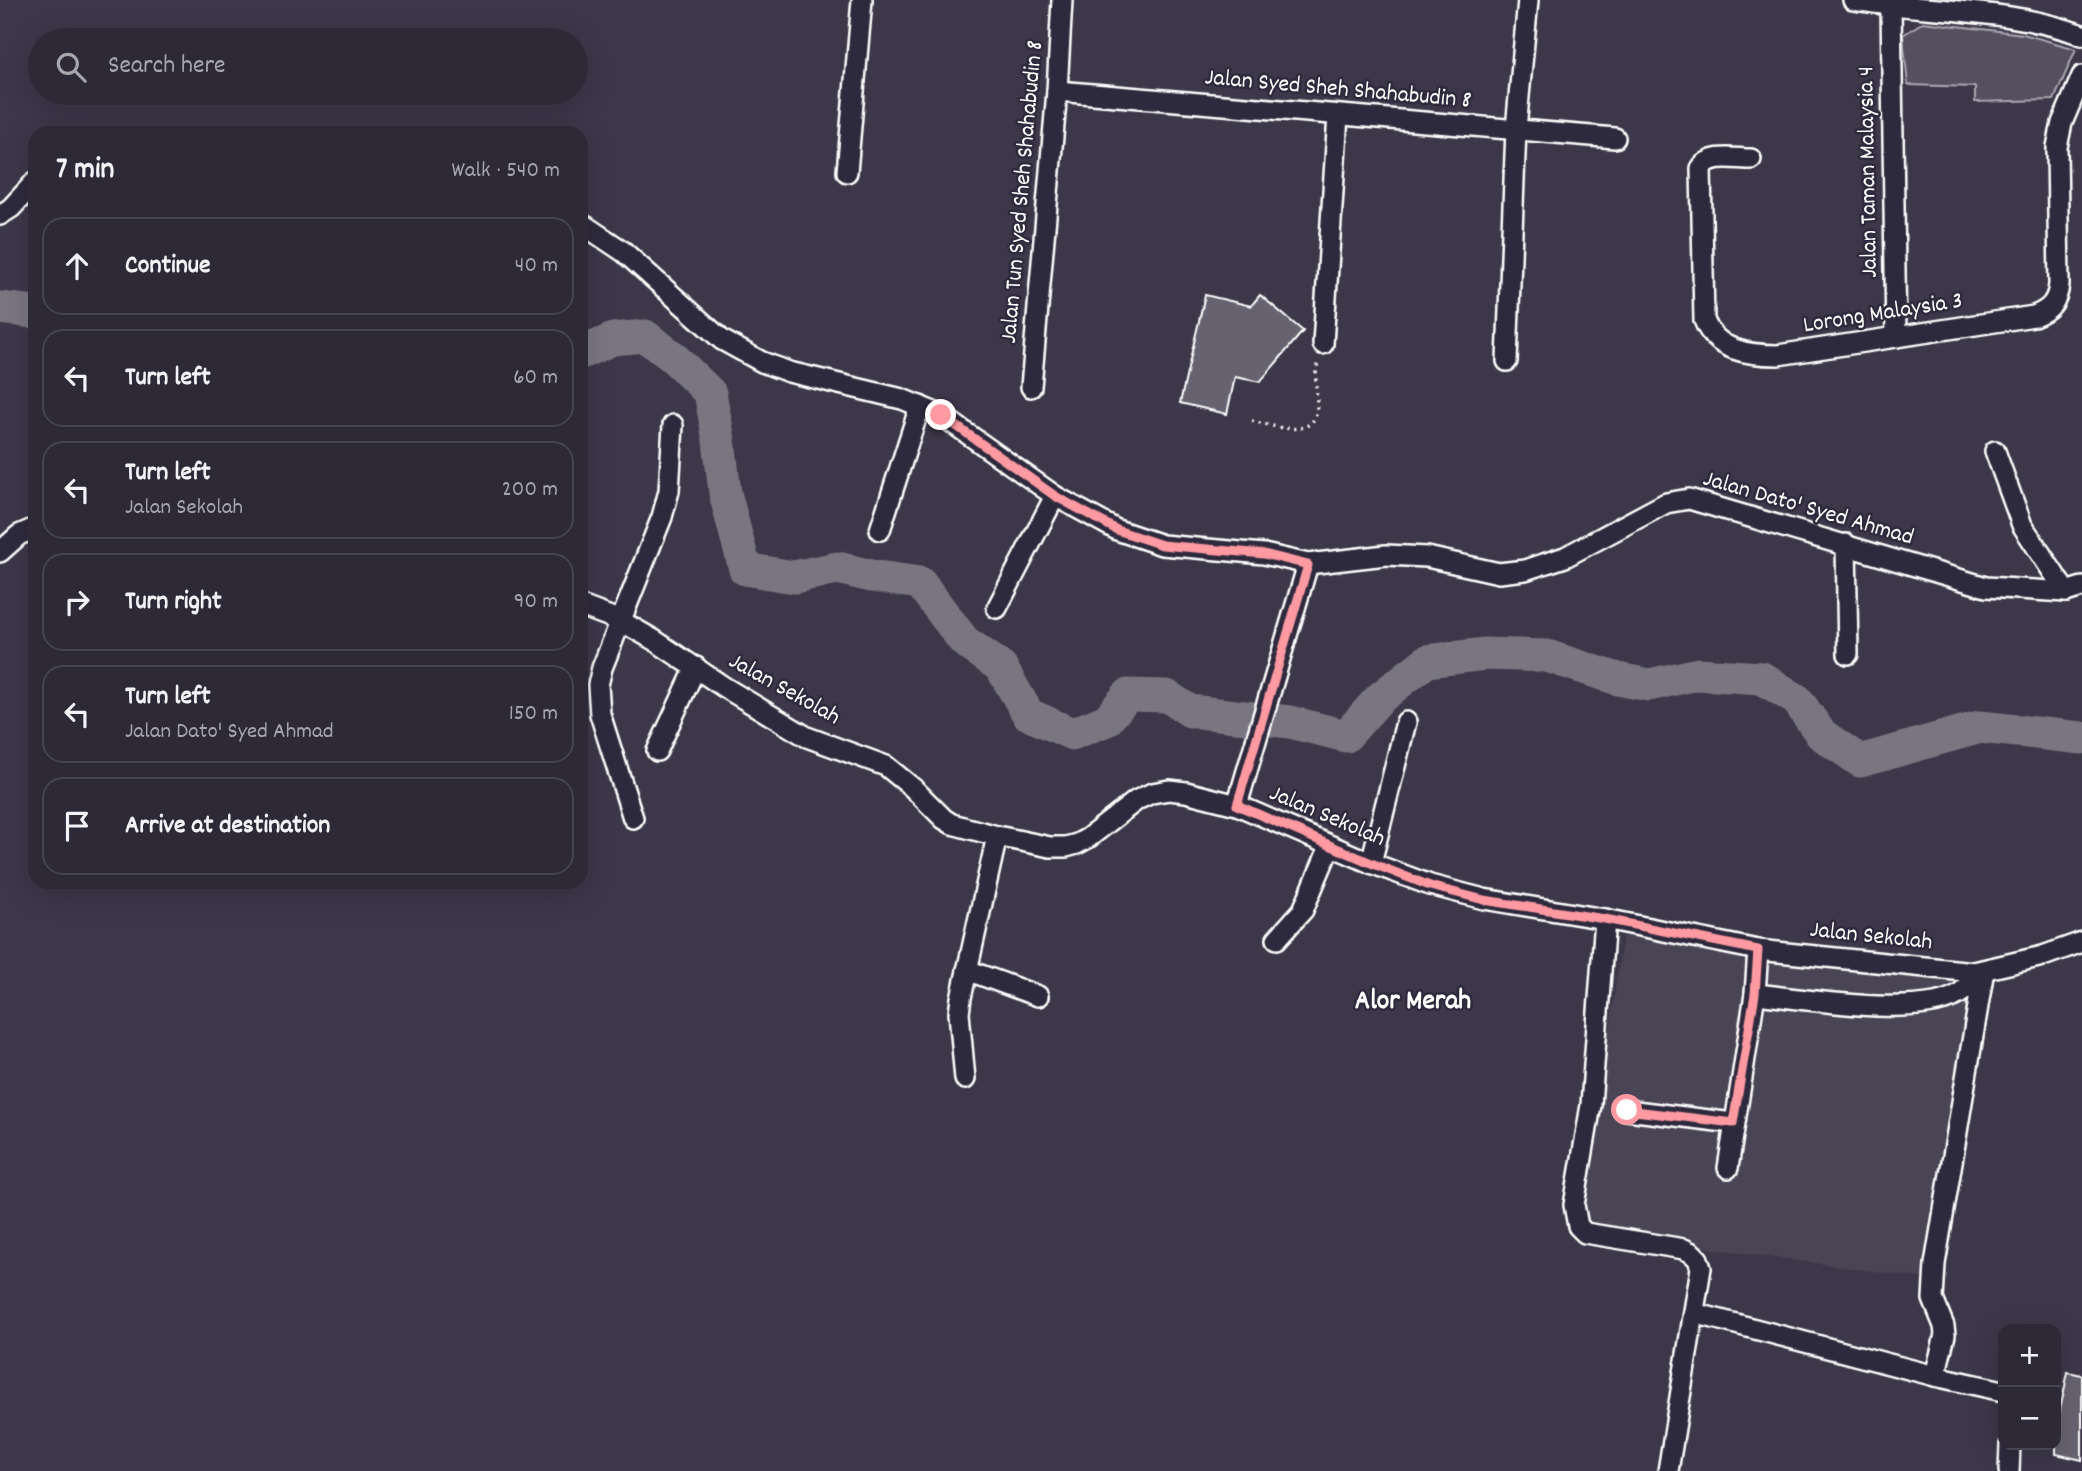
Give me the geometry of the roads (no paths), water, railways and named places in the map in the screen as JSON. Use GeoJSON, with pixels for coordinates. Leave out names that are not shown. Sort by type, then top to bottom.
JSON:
{"type":"FeatureCollection","features":[{"type":"Feature","properties":{"kind":"street"},"geometry":{"type":"LineString","coordinates":[[847,172],[862,0]]}},
{"type":"Feature","properties":{"kind":"street","name":"Jalan Tun Syed Sheh Shahabudin 8"},"geometry":{"type":"LineString","coordinates":[[1031,387],[1057,91],[1062,0]]}},
{"type":"Feature","properties":{"kind":"street"},"geometry":{"type":"LineString","coordinates":[[1507,360],[1516,129],[1528,0]]}},
{"type":"Feature","properties":{"kind":"street"},"geometry":{"type":"LineString","coordinates":[[1853,0],[1995,15],[2066,29],[2082,35]]}},
{"type":"Feature","properties":{"kind":"street","name":"Jalan Taman Malaysia 4"},"geometry":{"type":"LineString","coordinates":[[1891,6],[1896,337]]}},
{"type":"Feature","properties":{"kind":"street","name":"Lorong Malaysia 3"},"geometry":{"type":"LineString","coordinates":[[1751,159],[1713,159],[1705,162],[1699,179],[1704,320],[1709,332],[1718,342],[1759,355],[1778,355],[2034,316],[2052,306],[2057,298],[2057,147],[2062,123],[2082,76]]}},
{"type":"Feature","properties":{"kind":"street","name":"Jalan Syed Sheh Shahabudin 8"},"geometry":{"type":"LineString","coordinates":[[1057,91],[1615,138]]}},
{"type":"Feature","properties":{"kind":"street"},"geometry":{"type":"LineString","coordinates":[[1323,344],[1338,115]]}},
{"type":"Feature","properties":{"kind":"street"},"geometry":{"type":"LineString","coordinates":[[0,215],[11,208],[28,190]]}},
{"type":"Feature","properties":{"kind":"street","name":"Jalan Dato' Syed Ahmad"},"geometry":{"type":"LineString","coordinates":[[588,228],[624,252],[722,340],[736,349],[789,372],[902,399],[920,406],[948,420],[1055,496],[1117,530],[1145,541],[1162,545],[1264,554],[1308,565],[1386,555],[1427,556],[1499,573],[1525,570],[1565,557],[1666,503],[1689,499],[1846,544],[1960,581],[1986,587],[2074,590]]}},
{"type":"Feature","properties":{"kind":"street"},"geometry":{"type":"LineString","coordinates":[[880,530],[920,406]]}},
{"type":"Feature","properties":{"kind":"street"},"geometry":{"type":"LineString","coordinates":[[633,818],[597,699],[598,685],[662,517],[669,491],[673,425]]}},
{"type":"Feature","properties":{"kind":"street"},"geometry":{"type":"LineString","coordinates":[[1995,451],[2022,525],[2074,590]]}},
{"type":"Feature","properties":{"kind":"street"},"geometry":{"type":"LineString","coordinates":[[997,608],[1055,496]]}},
{"type":"Feature","properties":{"kind":"street"},"geometry":{"type":"LineString","coordinates":[[0,552],[19,535],[28,531]]}},
{"type":"Feature","properties":{"kind":"street"},"geometry":{"type":"LineString","coordinates":[[1846,544],[1848,654]]}},
{"type":"Feature","properties":{"kind":"street"},"geometry":{"type":"LineString","coordinates":[[1237,805],[1308,565]]}},
{"type":"Feature","properties":{"kind":"street","name":"Jalan Sekolah"},"geometry":{"type":"LineString","coordinates":[[588,609],[621,621],[807,737],[886,766],[952,824],[997,836],[1050,847],[1077,844],[1137,800],[1152,793],[1169,790],[1237,805],[1430,886],[1484,900],[1605,919],[1758,950],[1979,971],[2043,956],[2082,942]]}},
{"type":"Feature","properties":{"kind":"street"},"geometry":{"type":"LineString","coordinates":[[657,751],[696,667]]}},
{"type":"Feature","properties":{"kind":"street"},"geometry":{"type":"LineString","coordinates":[[1371,863],[1406,722]]}},
{"type":"Feature","properties":{"kind":"street"},"geometry":{"type":"LineString","coordinates":[[965,1079],[959,1013],[997,836]]}},
{"type":"Feature","properties":{"kind":"street"},"geometry":{"type":"LineString","coordinates":[[1277,939],[1303,909],[1330,846]]}},
{"type":"Feature","properties":{"kind":"street"},"geometry":{"type":"LineString","coordinates":[[1605,919],[1591,1105],[1574,1205],[1578,1227],[1593,1236],[1684,1249],[1698,1259],[1700,1268],[1695,1313],[1668,1471]]}},
{"type":"Feature","properties":{"kind":"street"},"geometry":{"type":"LineString","coordinates":[[1728,1168],[1755,994],[1758,950]]}},
{"type":"Feature","properties":{"kind":"street"},"geometry":{"type":"LineString","coordinates":[[967,970],[1038,996]]}},
{"type":"Feature","properties":{"kind":"street"},"geometry":{"type":"LineString","coordinates":[[1755,994],[1887,1006],[1923,1004],[1945,999],[1964,990],[1979,971]]}},
{"type":"Feature","properties":{"kind":"street"},"geometry":{"type":"LineString","coordinates":[[1935,1376],[1945,1335],[1933,1299],[1935,1264],[1979,971]]}},
{"type":"Feature","properties":{"kind":"street"},"geometry":{"type":"LineString","coordinates":[[1627,1110],[1733,1123]]}},
{"type":"Feature","properties":{"kind":"street"},"geometry":{"type":"LineString","coordinates":[[1695,1313],[1998,1390]]}},
{"type":"Feature","properties":{"kind":"street"},"geometry":{"type":"LineString","coordinates":[[2010,1450],[2010,1471]]}},
{"type":"Feature","properties":{"kind":"waterway"},"geometry":{"type":"LineString","coordinates":[[0,308],[28,311]]}},
{"type":"Feature","properties":{"kind":"waterway"},"geometry":{"type":"LineString","coordinates":[[588,350],[613,339],[645,336],[673,357],[710,393],[725,493],[745,569],[794,577],[838,568],[920,583],[964,641],[1001,667],[1028,714],[1072,734],[1107,720],[1128,695],[1167,696],[1190,711],[1290,722],[1346,736],[1380,698],[1427,661],[1485,654],[1547,656],[1618,679],[1649,685],[1698,674],[1762,678],[1797,700],[1821,734],[1860,761],[1980,727],[2082,738]]}},
{"type":"Feature","properties":{"kind":"district","name":"Alor Merah"},"geometry":{"type":"Point","coordinates":[1413,1003]}}]}
